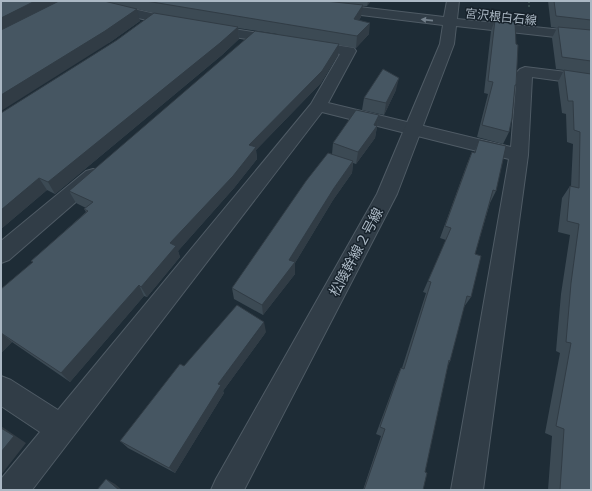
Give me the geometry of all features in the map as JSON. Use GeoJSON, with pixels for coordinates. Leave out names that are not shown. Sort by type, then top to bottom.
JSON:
{"type":"FeatureCollection","features":[{"type":"Feature","properties":{"kind":"street"},"geometry":{"type":"LineString","coordinates":[[279,1],[452,12],[591,37]]}},
{"type":"Feature","properties":{"kind":"street","name":"宮沢根白石線"},"geometry":{"type":"LineString","coordinates":[[364,1],[452,12],[591,25]]}},
{"type":"Feature","properties":{"kind":"street"},"geometry":{"type":"LineString","coordinates":[[12,490],[318,106],[349,51],[154,19],[74,2]]}},
{"type":"Feature","properties":{"kind":"street","name":"松陵幹線２号線"},"geometry":{"type":"LineString","coordinates":[[227,490],[387,194],[447,44],[452,12]]}},
{"type":"Feature","properties":{"kind":"street"},"geometry":{"type":"LineString","coordinates":[[137,31],[154,19]]}},
{"type":"Feature","properties":{"kind":"street"},"geometry":{"type":"LineString","coordinates":[[237,50],[252,36]]}},
{"type":"Feature","properties":{"kind":"street"},"geometry":{"type":"LineString","coordinates":[[467,490],[519,155],[525,72],[591,80]]}},
{"type":"Feature","properties":{"kind":"street"},"geometry":{"type":"LineString","coordinates":[[318,106],[519,155]]}},
{"type":"Feature","properties":{"kind":"street"},"geometry":{"type":"LineString","coordinates":[[1,254],[108,162]]}},
{"type":"Feature","properties":{"kind":"street"},"geometry":{"type":"LineString","coordinates":[[1,390],[61,430]]}},
{"type":"Feature","properties":{"kind":"building"},"geometry":{"type":"Polygon","coordinates":[[[1,1],[35,1],[1,18],[1,1]]]}},
{"type":"Feature","properties":{"kind":"building"},"geometry":{"type":"Polygon","coordinates":[[[59,1],[104,1],[137,9],[105,31],[1,95],[1,30],[59,1]]]}},
{"type":"Feature","properties":{"kind":"building"},"geometry":{"type":"Polygon","coordinates":[[[146,1],[325,1],[363,5],[354,19],[370,23],[357,36],[146,1]]]}},
{"type":"Feature","properties":{"kind":"building"},"geometry":{"type":"Polygon","coordinates":[[[554,1],[591,1],[591,20],[556,16],[554,1]]]}},
{"type":"Feature","properties":{"kind":"building"},"geometry":{"type":"Polygon","coordinates":[[[154,13],[238,27],[48,182],[39,178],[1,210],[1,113],[117,40],[154,13]]]}},
{"type":"Feature","properties":{"kind":"building"},"geometry":{"type":"Polygon","coordinates":[[[495,20],[515,22],[516,44],[518,45],[516,85],[509,132],[482,125],[493,82],[488,81],[495,20]]]}},
{"type":"Feature","properties":{"kind":"building"},"geometry":{"type":"Polygon","coordinates":[[[558,27],[591,30],[591,61],[562,57],[558,27]]]}},
{"type":"Feature","properties":{"kind":"building"},"geometry":{"type":"Polygon","coordinates":[[[255,31],[339,44],[322,71],[249,145],[256,147],[233,176],[170,243],[176,246],[141,287],[139,285],[61,373],[1,333],[1,289],[33,262],[31,261],[88,211],[84,209],[93,202],[69,191],[255,31]]]}},
{"type":"Feature","properties":{"kind":"building"},"geometry":{"type":"Polygon","coordinates":[[[383,69],[399,78],[386,103],[364,98],[383,69]]]}},
{"type":"Feature","properties":{"kind":"building"},"geometry":{"type":"Polygon","coordinates":[[[564,70],[591,74],[591,490],[560,490],[564,429],[556,426],[571,343],[566,342],[571,283],[579,224],[567,221],[570,186],[579,188],[580,132],[574,130],[573,101],[568,101],[564,70]]]}},
{"type":"Feature","properties":{"kind":"building"},"geometry":{"type":"Polygon","coordinates":[[[356,110],[379,115],[374,125],[377,126],[358,152],[333,143],[356,110]]]}},
{"type":"Feature","properties":{"kind":"building"},"geometry":{"type":"Polygon","coordinates":[[[479,140],[506,146],[496,191],[493,190],[475,254],[481,256],[471,297],[467,296],[450,361],[449,360],[425,472],[427,473],[423,490],[364,490],[385,429],[380,427],[401,368],[404,369],[431,282],[428,281],[451,228],[445,226],[472,152],[475,153],[479,140]]]}},
{"type":"Feature","properties":{"kind":"building"},"geometry":{"type":"Polygon","coordinates":[[[328,153],[353,161],[334,188],[289,260],[295,262],[262,305],[232,288],[306,181],[328,153]]]}},
{"type":"Feature","properties":{"kind":"building"},"geometry":{"type":"Polygon","coordinates":[[[237,305],[264,322],[218,384],[221,385],[169,468],[120,441],[180,364],[184,366],[237,305]]]}},
{"type":"Feature","properties":{"kind":"building"},"geometry":{"type":"Polygon","coordinates":[[[1,428],[14,436],[1,452],[1,428]]]}},
{"type":"Feature","properties":{"kind":"building"},"geometry":{"type":"Polygon","coordinates":[[[106,479],[119,490],[97,490],[106,479]]]}}]}
